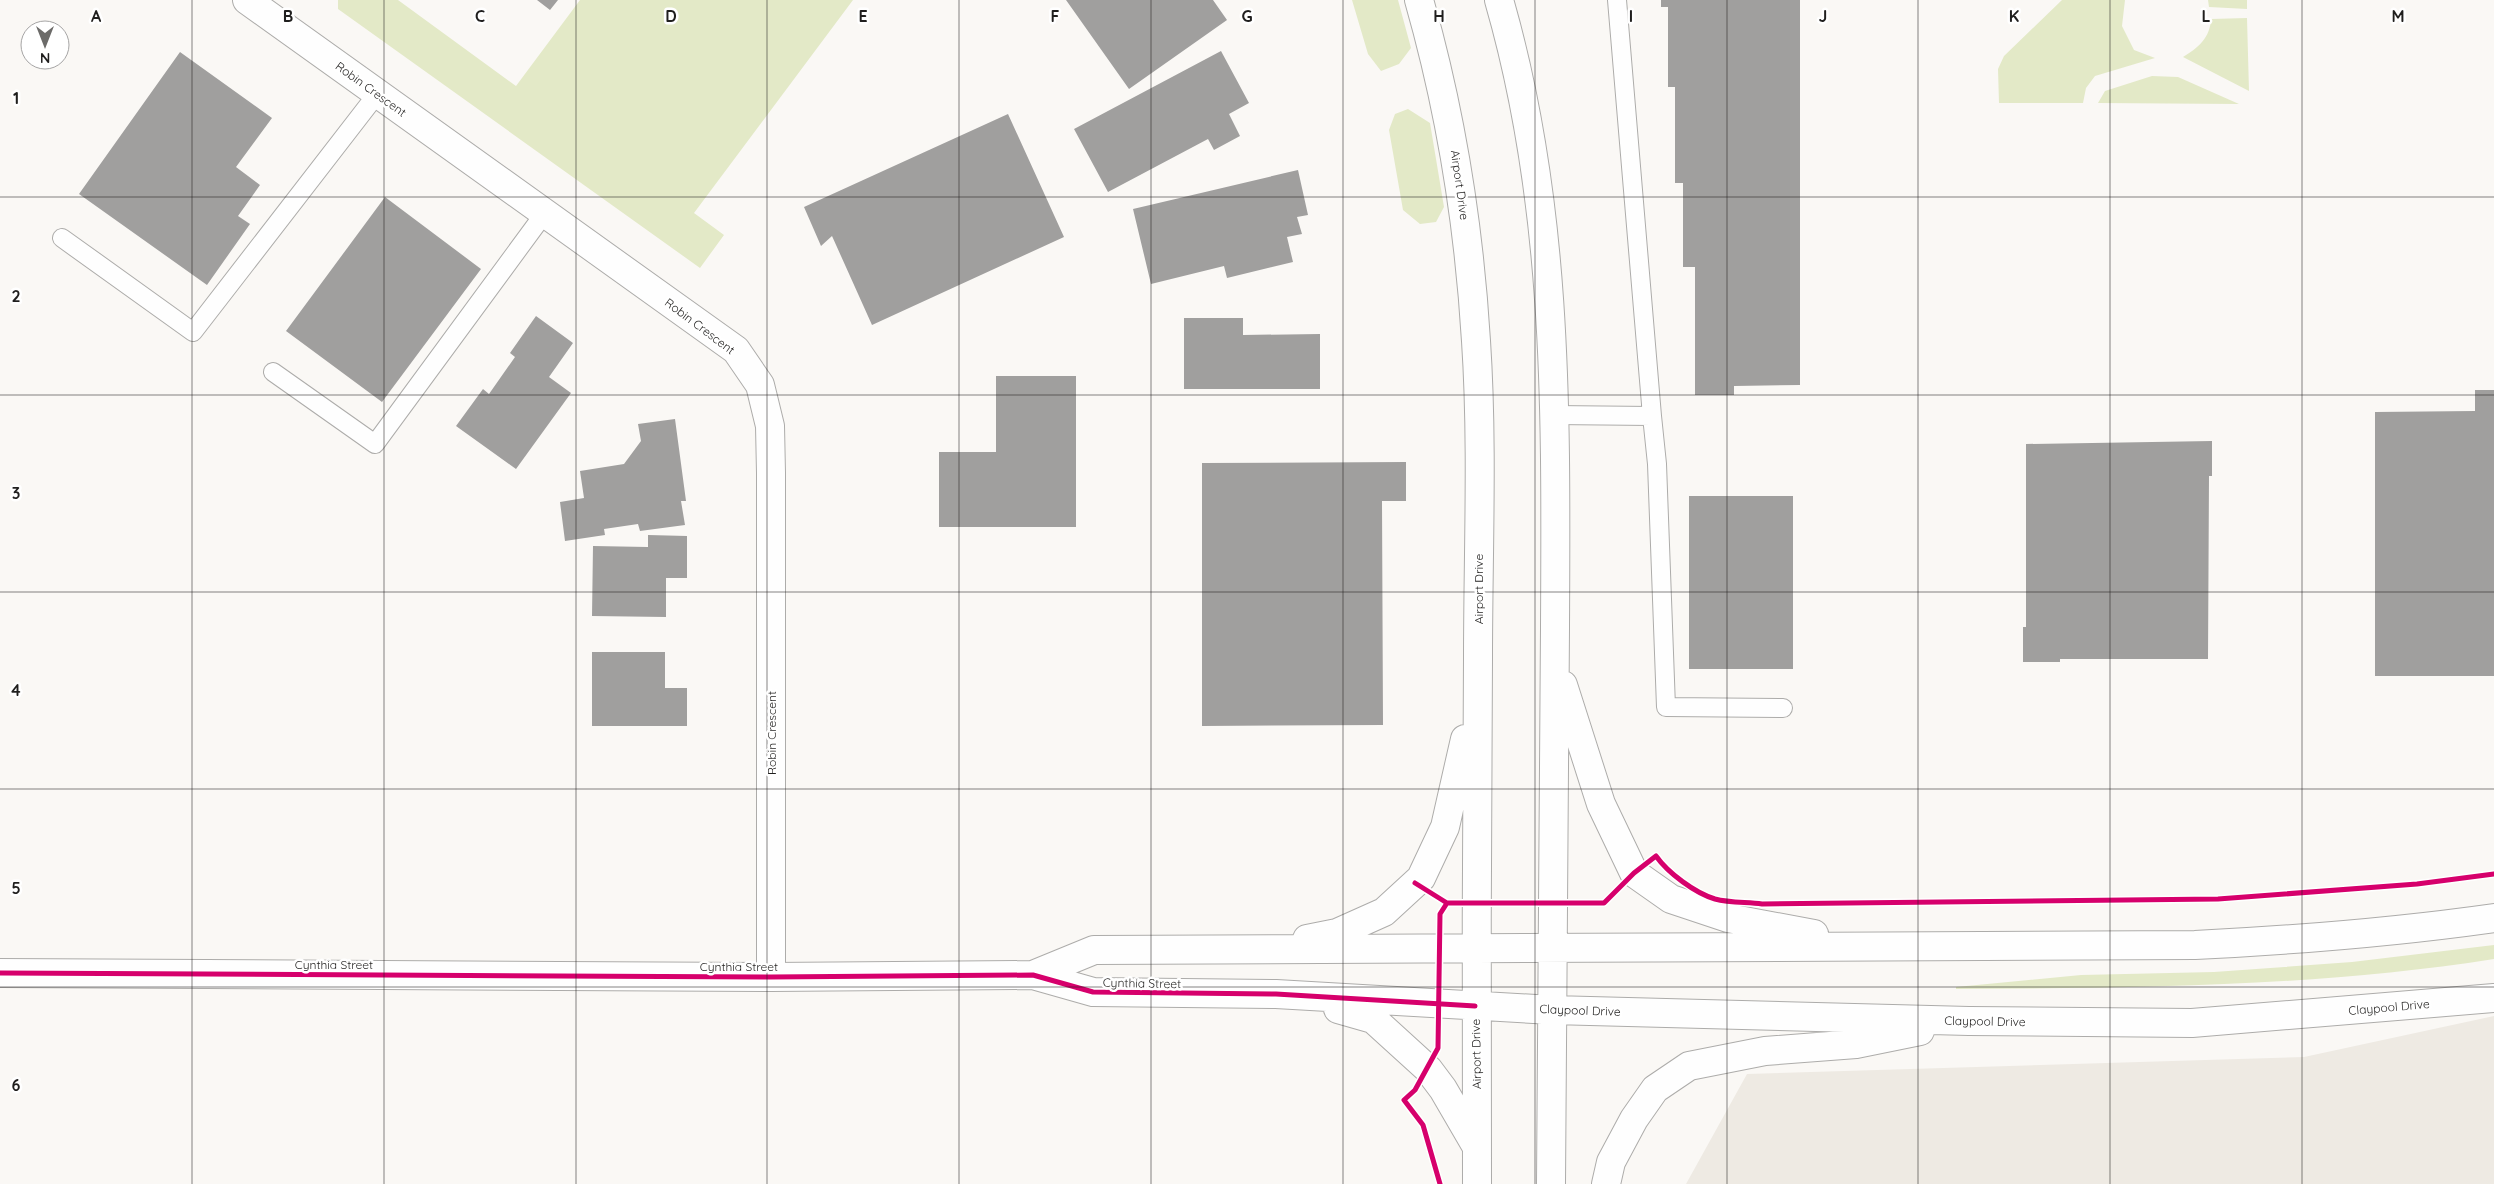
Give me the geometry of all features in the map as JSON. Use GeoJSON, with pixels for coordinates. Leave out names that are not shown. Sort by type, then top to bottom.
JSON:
{"type":"FeatureCollection","features":[{"type":"Feature","properties":{"kind":"main road","name":"Robin Crescent"},"geometry":{"type":"LineString","coordinates":[[247,0],[736,350],[760,385],[770,426],[771,472],[771,976]]}},
{"type":"Feature","properties":{"kind":"main road","name":"Airport Drive"},"geometry":{"type":"LineString","coordinates":[[1419,0],[1438,65],[1455,151],[1470,266],[1477,343],[1478,658],[1475,1006],[1477,1184]]}},
{"type":"Feature","properties":{"kind":"main road"},"geometry":{"type":"LineString","coordinates":[[1499,0],[1522,94],[1535,164],[1550,291],[1553,416],[1554,658],[1550,1184]]}},
{"type":"Feature","properties":{"kind":"main road"},"geometry":{"type":"LineString","coordinates":[[1252,950],[1337,933],[1384,912],[1421,878],[1445,827],[1463,754],[1478,658]]}},
{"type":"Feature","properties":{"kind":"main road"},"geometry":{"type":"LineString","coordinates":[[1554,658],[1601,804],[1634,873],[1671,899],[1728,918],[1793,931],[1924,947]]}},
{"type":"Feature","properties":{"kind":"main road"},"geometry":{"type":"LineString","coordinates":[[1476,950],[2195,945],[2428,928],[2494,918]]}},
{"type":"Feature","properties":{"kind":"main road","name":"Cynthia Street"},"geometry":{"type":"LineString","coordinates":[[1033,975],[1094,950],[1476,950]]}},
{"type":"Feature","properties":{"kind":"main road","name":"Cynthia Street"},"geometry":{"type":"LineString","coordinates":[[0,973],[771,976],[1033,975],[1093,992],[1276,994],[1475,1006]]}},
{"type":"Feature","properties":{"kind":"main road"},"geometry":{"type":"LineString","coordinates":[[1276,994],[1330,1006],[1373,1019],[1428,1069],[1444,1089],[1477,1146]]}},
{"type":"Feature","properties":{"kind":"main road","name":"Claypool Drive"},"geometry":{"type":"LineString","coordinates":[[1475,1006],[1552,1010],[1969,1021],[2192,1023],[2494,998]]}},
{"type":"Feature","properties":{"kind":"main road"},"geometry":{"type":"LineString","coordinates":[[1606,1184],[1611,1162],[1634,1119],[1655,1089],[1689,1066],[1765,1050],[1856,1044],[1969,1021]]}},
{"type":"Feature","properties":{"kind":"lane"},"geometry":{"type":"LineString","coordinates":[[1617,0],[1657,464],[1666,707],[1783,708]]}},
{"type":"Feature","properties":{"kind":"lane"},"geometry":{"type":"LineString","coordinates":[[62,238],[193,332],[377,94]]}},
{"type":"Feature","properties":{"kind":"lane"},"geometry":{"type":"LineString","coordinates":[[273,372],[375,444],[544,214]]}},
{"type":"Feature","properties":{"kind":"lane"},"geometry":{"type":"LineString","coordinates":[[1553,416],[1652,416]]}},
{"type":"Feature","properties":{"kind":"shaded area"},"geometry":{"type":"Polygon","coordinates":[[[2494,1016],[2494,1184],[1686,1184],[1747,1074],[2304,1057],[2494,1016]]]}},
{"type":"Feature","properties":{"kind":"green space"},"geometry":{"type":"Polygon","coordinates":[[[338,0],[398,0],[516,86],[580,0],[853,0],[694,213],[724,235],[700,268],[338,9],[338,0]]]}},
{"type":"Feature","properties":{"kind":"green space"},"geometry":{"type":"Polygon","coordinates":[[[1352,0],[1398,0],[1411,48],[1399,64],[1381,71],[1368,54],[1352,0]]]}},
{"type":"Feature","properties":{"kind":"green space"},"geometry":{"type":"Polygon","coordinates":[[[2062,0],[2125,0],[2122,26],[2134,50],[2155,58],[2095,76],[2086,88],[2083,103],[1999,103],[1998,69],[2004,56],[2062,0]]]}},
{"type":"Feature","properties":{"kind":"green space"},"geometry":{"type":"Polygon","coordinates":[[[2208,0],[2247,0],[2247,9],[2209,7],[2208,0]]]}},
{"type":"Feature","properties":{"kind":"green space"},"geometry":{"type":"Polygon","coordinates":[[[2247,18],[2249,91],[2183,57],[2194,50],[2206,37],[2211,19],[2247,18]]]}},
{"type":"Feature","properties":{"kind":"green space"},"geometry":{"type":"Polygon","coordinates":[[[2152,76],[2178,77],[2239,104],[2098,103],[2105,91],[2152,76]]]}},
{"type":"Feature","properties":{"kind":"green space"},"geometry":{"type":"Polygon","coordinates":[[[1408,109],[1430,123],[1444,207],[1436,222],[1420,224],[1403,210],[1389,130],[1395,114],[1408,109]]]}},
{"type":"Feature","properties":{"kind":"green space"},"geometry":{"type":"Polygon","coordinates":[[[2494,945],[2494,959],[2427,968],[2293,981],[2091,988],[1956,989],[1956,987],[2081,975],[2214,972],[2352,962],[2494,945]]]}},
{"type":"Feature","properties":{"kind":"building"},"geometry":{"type":"Polygon","coordinates":[[[537,0],[558,0],[550,10],[537,0]]]}},
{"type":"Feature","properties":{"kind":"building"},"geometry":{"type":"Polygon","coordinates":[[[1066,0],[1213,0],[1227,20],[1129,89],[1066,0]]]}},
{"type":"Feature","properties":{"kind":"building"},"geometry":{"type":"Polygon","coordinates":[[[1661,0],[1800,0],[1800,385],[1734,386],[1734,395],[1695,395],[1695,267],[1683,267],[1683,183],[1675,183],[1675,87],[1668,87],[1668,7],[1661,7],[1661,0]]]}},
{"type":"Feature","properties":{"kind":"building"},"geometry":{"type":"Polygon","coordinates":[[[1221,51],[1249,103],[1229,114],[1240,136],[1214,150],[1208,139],[1108,192],[1074,129],[1221,51]]]}},
{"type":"Feature","properties":{"kind":"building"},"geometry":{"type":"Polygon","coordinates":[[[180,52],[272,118],[236,167],[260,185],[238,216],[250,224],[207,285],[79,194],[180,52]]]}},
{"type":"Feature","properties":{"kind":"building"},"geometry":{"type":"Polygon","coordinates":[[[1008,114],[1064,237],[872,325],[832,236],[821,246],[804,207],[1008,114]]]}},
{"type":"Feature","properties":{"kind":"building"},"geometry":{"type":"Polygon","coordinates":[[[1298,170],[1308,215],[1297,217],[1302,234],[1287,237],[1293,262],[1227,278],[1224,266],[1151,284],[1133,209],[1298,170]]]}},
{"type":"Feature","properties":{"kind":"building"},"geometry":{"type":"Polygon","coordinates":[[[385,197],[481,269],[382,402],[286,331],[385,197]]]}},
{"type":"Feature","properties":{"kind":"building"},"geometry":{"type":"Polygon","coordinates":[[[536,316],[573,343],[549,377],[571,393],[516,469],[456,426],[483,389],[489,394],[515,357],[510,353],[536,316]]]}},
{"type":"Feature","properties":{"kind":"building"},"geometry":{"type":"Polygon","coordinates":[[[1184,318],[1243,318],[1243,335],[1320,334],[1320,389],[1184,389],[1184,318]]]}},
{"type":"Feature","properties":{"kind":"building"},"geometry":{"type":"Polygon","coordinates":[[[996,376],[1076,376],[1076,527],[939,527],[939,452],[996,452],[996,376]]]}},
{"type":"Feature","properties":{"kind":"building"},"geometry":{"type":"Polygon","coordinates":[[[2475,390],[2494,390],[2494,676],[2375,676],[2375,412],[2475,411],[2475,390]]]}},
{"type":"Feature","properties":{"kind":"building"},"geometry":{"type":"Polygon","coordinates":[[[675,419],[686,501],[681,501],[685,525],[640,531],[638,524],[604,529],[605,535],[565,541],[560,502],[584,498],[580,471],[624,464],[641,441],[638,424],[675,419]]]}},
{"type":"Feature","properties":{"kind":"building"},"geometry":{"type":"Polygon","coordinates":[[[2212,441],[2212,476],[2209,476],[2208,659],[2060,659],[2060,662],[2023,662],[2023,627],[2026,627],[2026,444],[2212,441]]]}},
{"type":"Feature","properties":{"kind":"building"},"geometry":{"type":"Polygon","coordinates":[[[1406,462],[1406,501],[1382,501],[1383,725],[1202,726],[1202,463],[1406,462]]]}},
{"type":"Feature","properties":{"kind":"building"},"geometry":{"type":"Polygon","coordinates":[[[1689,496],[1793,496],[1793,669],[1689,669],[1689,496]]]}},
{"type":"Feature","properties":{"kind":"building"},"geometry":{"type":"Polygon","coordinates":[[[648,535],[687,536],[687,578],[666,578],[666,617],[592,616],[593,546],[648,547],[648,535]]]}},
{"type":"Feature","properties":{"kind":"building"},"geometry":{"type":"Polygon","coordinates":[[[592,652],[665,652],[665,688],[687,688],[687,726],[592,726],[592,652]]]}},
{"type":"Feature","properties":{"kind":"cycle path"},"geometry":{"type":"LineString","coordinates":[[1415,883],[1447,903],[1604,903],[1634,873],[1656,856],[1675,875],[1707,896],[1727,901],[1762,904],[2218,899],[2417,884],[2494,874]]}},
{"type":"Feature","properties":{"kind":"cycle path"},"geometry":{"type":"LineString","coordinates":[[1440,1184],[1423,1125],[1404,1100],[1415,1090],[1438,1048],[1440,914],[1447,903]]}},
{"type":"Feature","properties":{"kind":"cycle path"},"geometry":{"type":"LineString","coordinates":[[0,973],[771,977],[1033,975],[1093,992],[1276,994],[1475,1006]]}}]}
